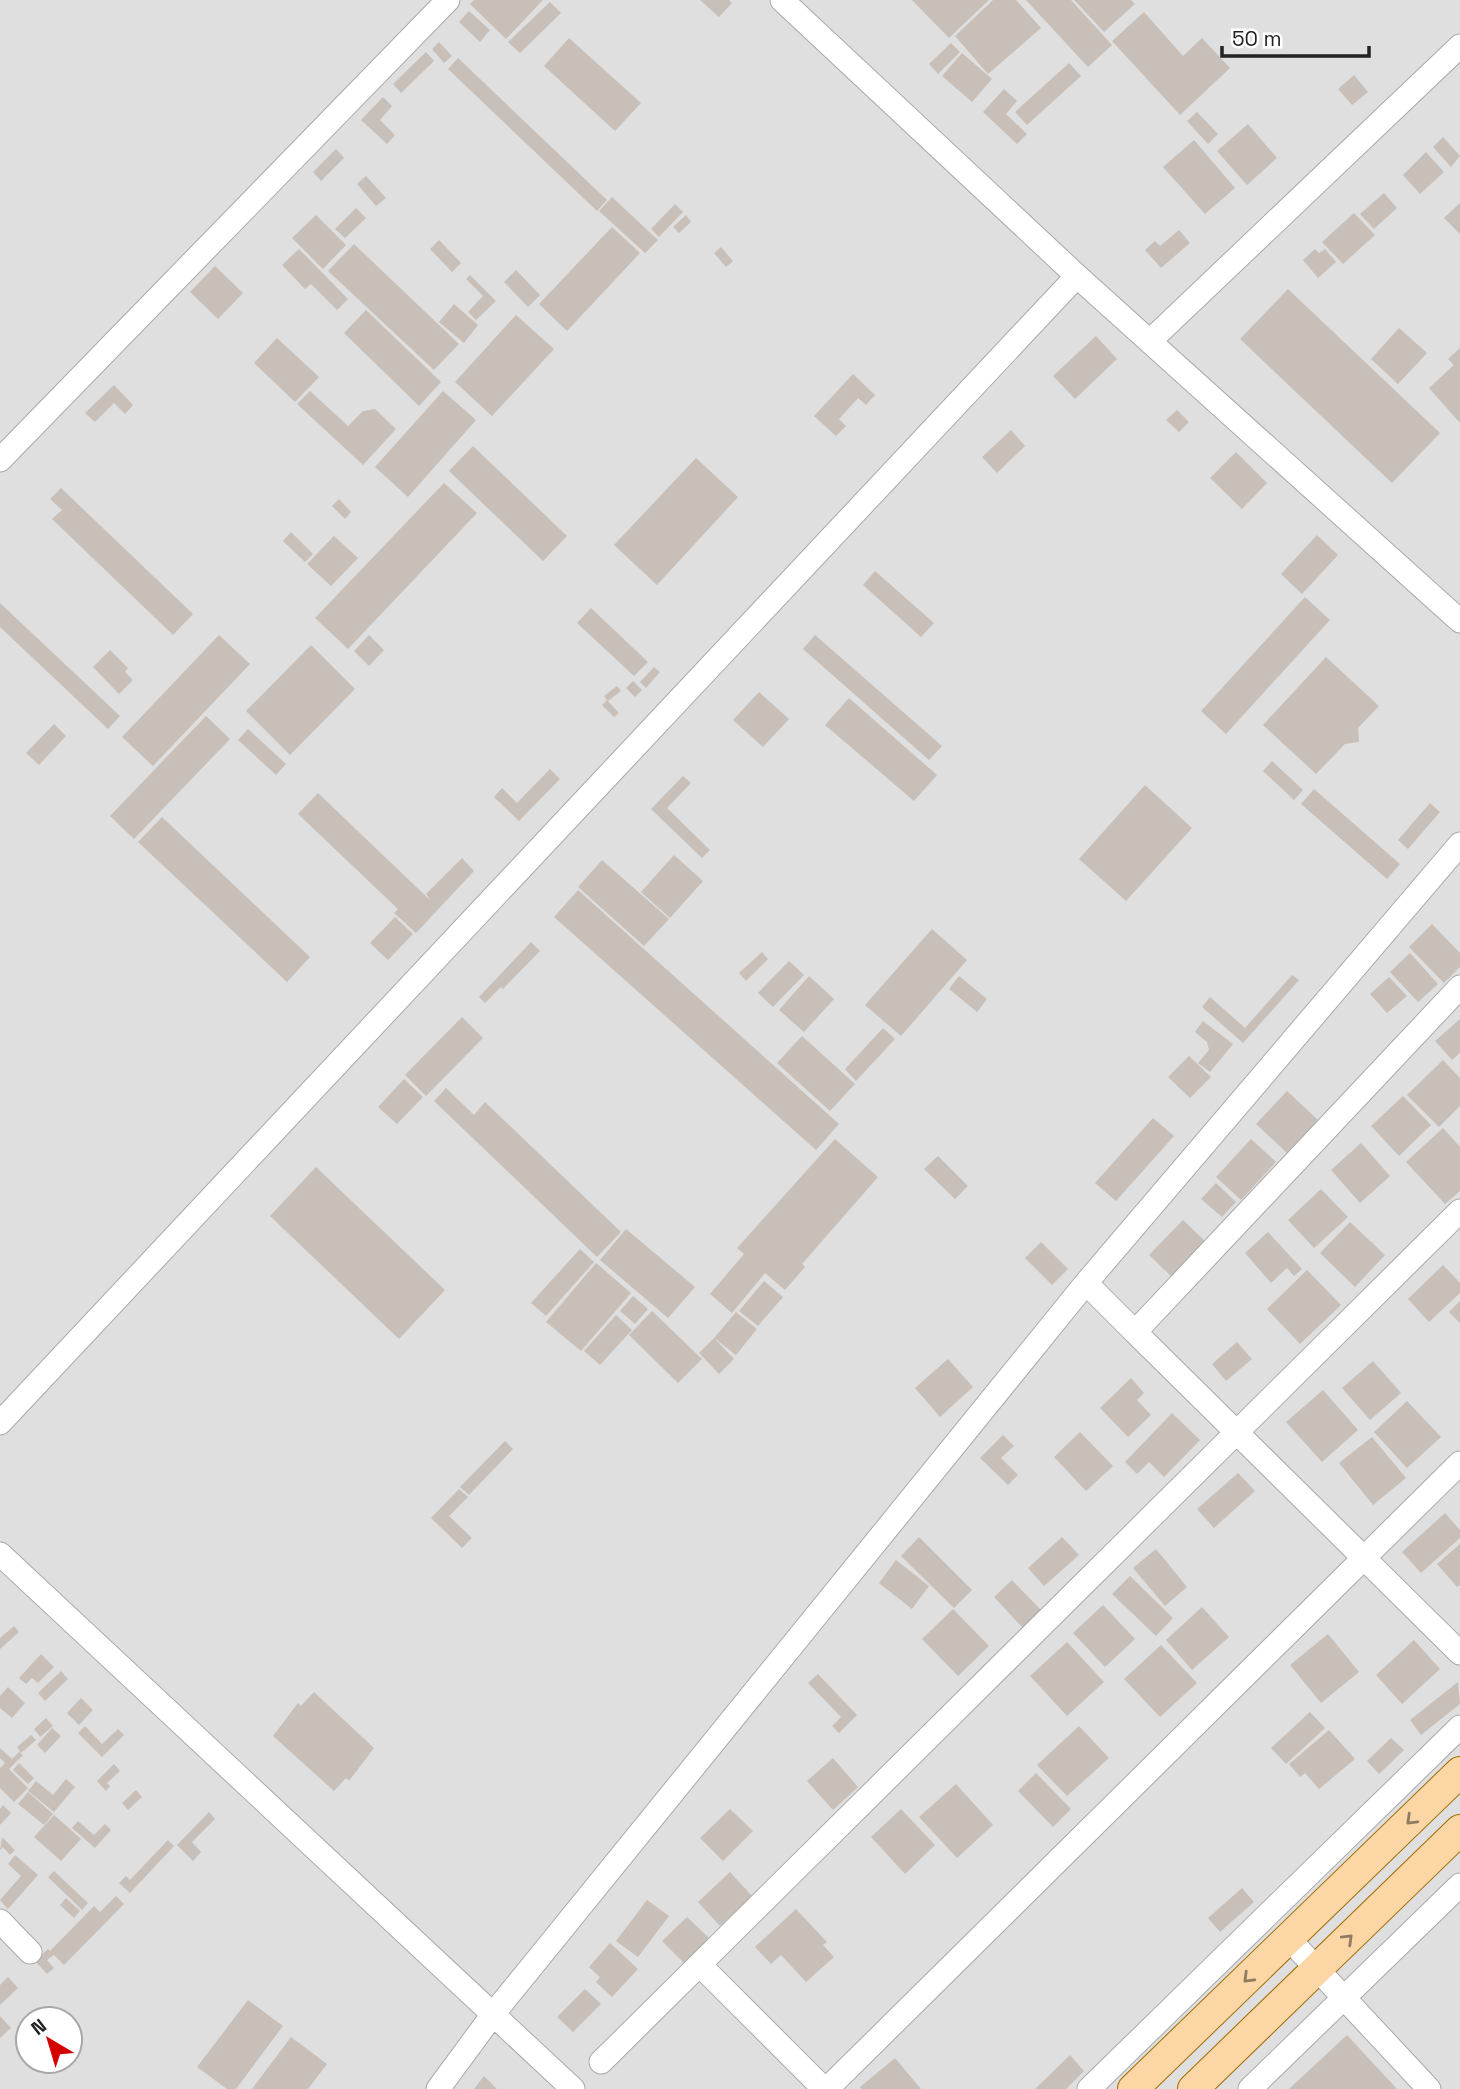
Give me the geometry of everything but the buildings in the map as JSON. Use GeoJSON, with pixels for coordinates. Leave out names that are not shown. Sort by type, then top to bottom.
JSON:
{"type":"FeatureCollection","features":[{"type":"Feature","properties":{"kind":"main road"},"geometry":{"type":"LineString","coordinates":[[1133,2089],[1460,1772]]}},
{"type":"Feature","properties":{"kind":"main road"},"geometry":{"type":"LineString","coordinates":[[1193,2089],[1460,1830]]}},
{"type":"Feature","properties":{"kind":"street"},"geometry":{"type":"LineString","coordinates":[[0,460],[448,0]]}},
{"type":"Feature","properties":{"kind":"street"},"geometry":{"type":"LineString","coordinates":[[782,0],[1077,276],[1460,621]]}},
{"type":"Feature","properties":{"kind":"street"},"geometry":{"type":"LineString","coordinates":[[1150,341],[1460,46]]}},
{"type":"Feature","properties":{"kind":"street"},"geometry":{"type":"LineString","coordinates":[[0,1423],[1077,276]]}},
{"type":"Feature","properties":{"kind":"street"},"geometry":{"type":"LineString","coordinates":[[439,2089],[494,2013],[1086,1283],[1460,844]]}},
{"type":"Feature","properties":{"kind":"street"},"geometry":{"type":"LineString","coordinates":[[1135,1332],[1460,987]]}},
{"type":"Feature","properties":{"kind":"street"},"geometry":{"type":"LineString","coordinates":[[601,2062],[1235,1431],[1460,1212]]}},
{"type":"Feature","properties":{"kind":"street"},"geometry":{"type":"LineString","coordinates":[[1086,1283],[1460,1653]]}},
{"type":"Feature","properties":{"kind":"street"},"geometry":{"type":"LineString","coordinates":[[700,1965],[825,2089],[1460,1463]]}},
{"type":"Feature","properties":{"kind":"street"},"geometry":{"type":"LineString","coordinates":[[0,1554],[573,2089]]}},
{"type":"Feature","properties":{"kind":"street"},"geometry":{"type":"LineString","coordinates":[[1089,2089],[1460,1727]]}},
{"type":"Feature","properties":{"kind":"street"},"geometry":{"type":"LineString","coordinates":[[1250,2089],[1460,1885]]}},
{"type":"Feature","properties":{"kind":"street"},"geometry":{"type":"LineString","coordinates":[[0,1921],[30,1952]]}},
{"type":"Feature","properties":{"kind":"street"},"geometry":{"type":"LineString","coordinates":[[1289,1939],[1315,1971],[1429,2089]]}},
{"type":"Feature","properties":{"kind":"shaded area"},"geometry":{"type":"Polygon","coordinates":[[[0,0],[1460,0],[1460,2089],[0,2089],[0,0]]]}}]}
